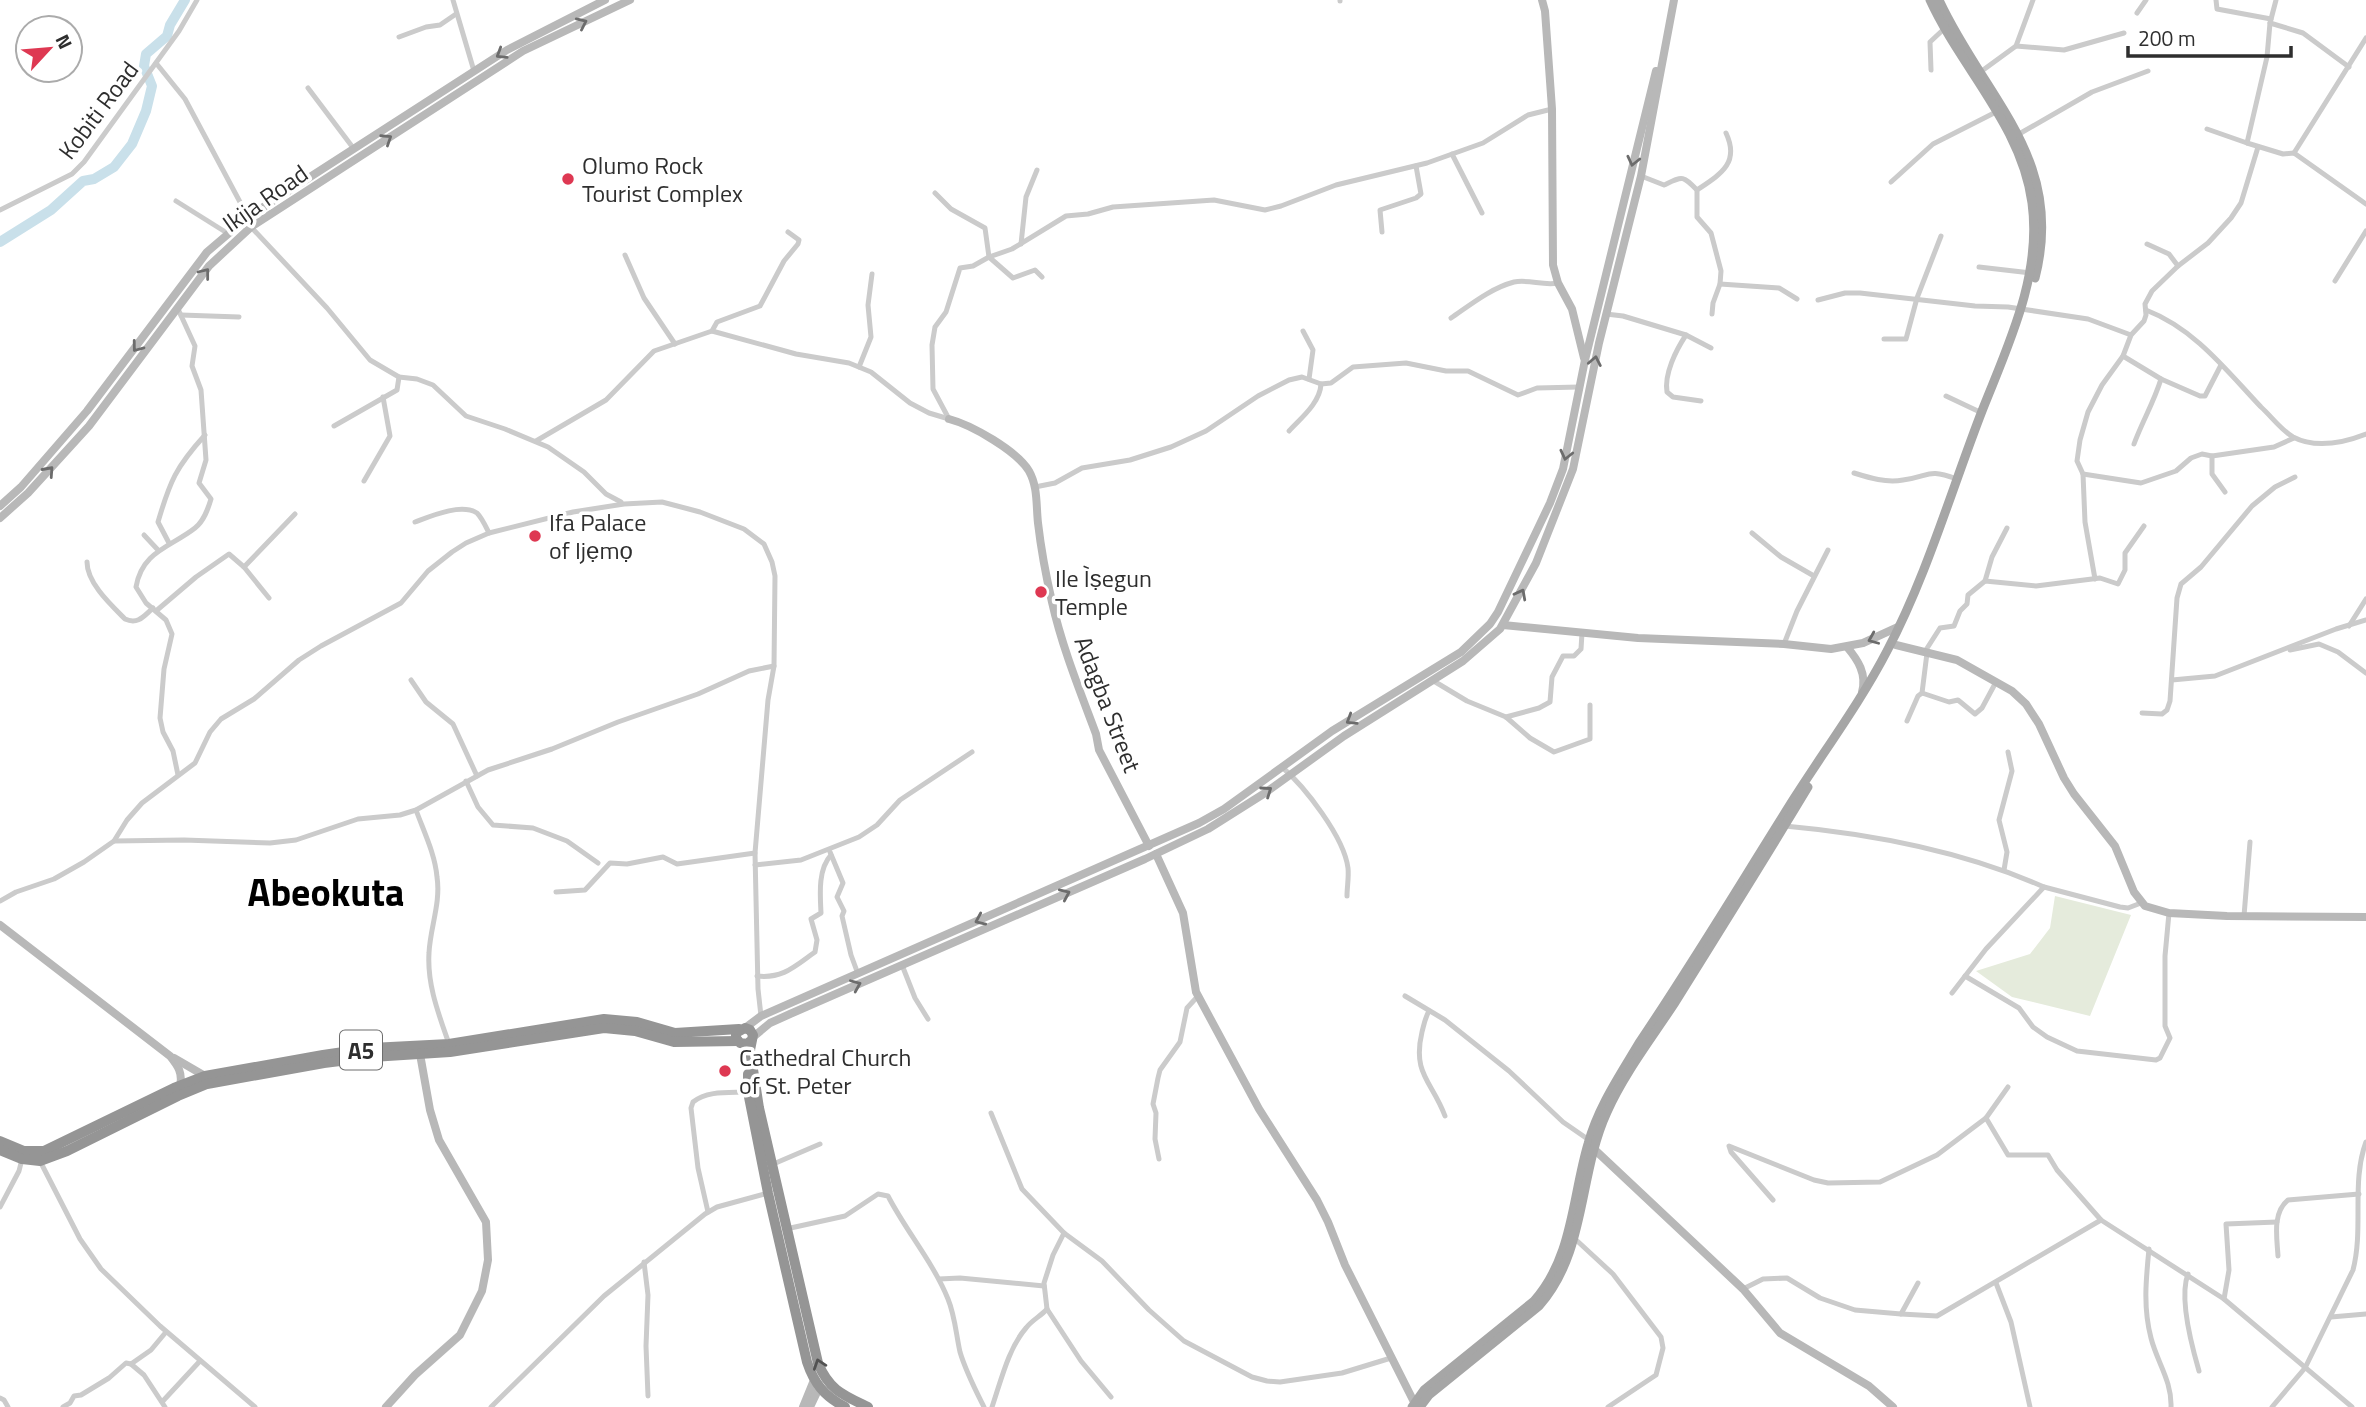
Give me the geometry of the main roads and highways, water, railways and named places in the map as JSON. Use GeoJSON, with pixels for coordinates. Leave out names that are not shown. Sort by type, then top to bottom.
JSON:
{"type":"FeatureCollection","features":[{"type":"Feature","properties":{"kind":"highway","name":"A5"},"geometry":{"type":"LineString","coordinates":[[0,1141],[24,1151],[44,1151],[205,1076],[359,1050],[449,1044],[604,1019],[637,1022],[675,1033],[742,1028]]}},
{"type":"Feature","properties":{"kind":"highway","name":"A5"},"geometry":{"type":"LineString","coordinates":[[0,1150],[22,1159],[40,1161],[67,1151],[207,1084],[324,1063],[476,1049],[604,1028],[635,1031],[674,1042],[739,1042]]}},
{"type":"Feature","properties":{"kind":"highway"},"geometry":{"type":"LineString","coordinates":[[845,1407],[829,1398],[817,1384],[805,1354],[797,1301],[786,1229],[755,1087],[750,1050],[752,1032],[742,1028],[736,1033],[746,1057],[748,1092],[768,1193],[797,1301],[823,1374],[835,1390],[868,1407]]}},
{"type":"Feature","properties":{"kind":"highway"},"geometry":{"type":"LineString","coordinates":[[739,1042],[747,1044],[752,1039]]}},
{"type":"Feature","properties":{"kind":"main road"},"geometry":{"type":"LineString","coordinates":[[1930,0],[1945,29],[1978,74]]}},
{"type":"Feature","properties":{"kind":"main road"},"geometry":{"type":"LineString","coordinates":[[1415,1405],[1539,1306],[1552,1292],[1574,1238],[1591,1145],[1607,1111],[1896,645],[1927,572],[2039,262],[2042,219],[2037,180],[2031,159],[2018,134],[1978,74],[1938,0]]}},
{"type":"Feature","properties":{"kind":"main road"},"geometry":{"type":"LineString","coordinates":[[1415,1405],[1424,1390],[1534,1301],[1556,1271],[1601,1108],[1639,1043],[1862,693],[1899,627],[2023,310],[2031,273],[2034,219],[2029,183],[2000,110]]}},
{"type":"Feature","properties":{"kind":"waterway"},"geometry":{"type":"LineString","coordinates":[[0,242],[51,210],[83,181],[94,179],[114,167],[132,144],[146,111],[152,86],[144,66],[146,54],[167,36],[170,25],[185,0]]}},
{"type":"Feature","properties":{"kind":"place","name":"Olumo Rock Tourist Complex"},"geometry":{"type":"Point","coordinates":[568,179]}},
{"type":"Feature","properties":{"kind":"place","name":"Ifa Palace of Ijẹmọ"},"geometry":{"type":"Point","coordinates":[535,536]}},
{"type":"Feature","properties":{"kind":"place","name":"Ile Ìṣegun Temple"},"geometry":{"type":"Point","coordinates":[1041,592]}},
{"type":"Feature","properties":{"kind":"place","name":"Cathedral Church of St. Peter"},"geometry":{"type":"Point","coordinates":[725,1071]}},
{"type":"Feature","properties":{"kind":"district","name":"Abeokuta"},"geometry":{"type":"Point","coordinates":[326,892]}}]}
